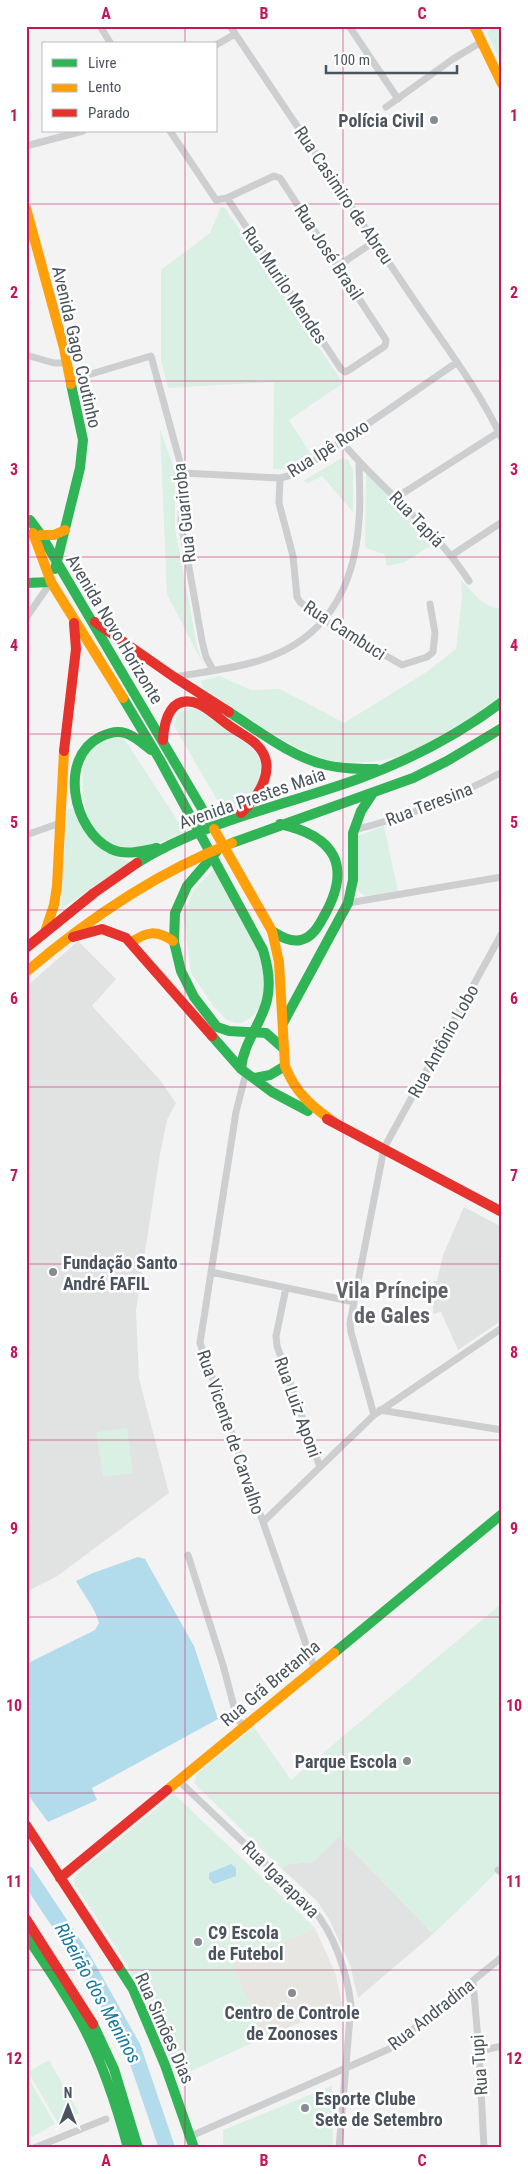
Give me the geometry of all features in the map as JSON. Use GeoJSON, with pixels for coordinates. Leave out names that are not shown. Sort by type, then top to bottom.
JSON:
{"type":"FeatureCollection","features":[{"type":"Feature","properties":{"kind":"main road"},"geometry":{"type":"LineString","coordinates":[[478,27],[502,83]]}},
{"type":"Feature","properties":{"kind":"main road","name":"Avenida Gago Coutinho"},"geometry":{"type":"LineString","coordinates":[[26,208],[67,363],[82,434],[82,448],[52,582]]}},
{"type":"Feature","properties":{"kind":"main road","name":"Avenida Novo Horizonte"},"geometry":{"type":"LineString","coordinates":[[28,516],[172,755],[272,931],[279,962],[283,1048]]}},
{"type":"Feature","properties":{"kind":"main road","name":"Avenida Novo Horizonte"},"geometry":{"type":"LineString","coordinates":[[28,516],[36,544],[52,582],[158,756],[254,928],[268,966],[269,989],[265,1007],[252,1031]]}},
{"type":"Feature","properties":{"kind":"main road"},"geometry":{"type":"LineString","coordinates":[[41,535],[54,535],[65,530]]}},
{"type":"Feature","properties":{"kind":"main road"},"geometry":{"type":"LineString","coordinates":[[26,583],[52,582]]}},
{"type":"Feature","properties":{"kind":"main road"},"geometry":{"type":"LineString","coordinates":[[45,932],[54,905],[57,886],[65,728],[76,649],[76,633],[73,618]]}},
{"type":"Feature","properties":{"kind":"main road"},"geometry":{"type":"LineString","coordinates":[[92,621],[174,677],[289,750],[313,762],[335,767],[383,770]]}},
{"type":"Feature","properties":{"kind":"main road"},"geometry":{"type":"LineString","coordinates":[[163,740],[166,716],[169,711],[180,704],[188,702],[202,706],[258,746],[266,763],[266,779],[259,795],[236,817]]}},
{"type":"Feature","properties":{"kind":"main road","name":"Avenida Prestes Maia"},"geometry":{"type":"LineString","coordinates":[[26,948],[96,890],[166,846],[236,817],[383,770],[436,745],[502,702]]}},
{"type":"Feature","properties":{"kind":"main road","name":"Avenida Prestes Maia"},"geometry":{"type":"LineString","coordinates":[[26,972],[63,940],[128,893],[221,846],[278,824],[411,779],[448,761],[502,728]]}},
{"type":"Feature","properties":{"kind":"main road"},"geometry":{"type":"LineString","coordinates":[[158,756],[127,734],[112,732],[99,736],[89,741],[80,755],[76,768],[76,794],[81,814],[91,832],[111,849],[128,852],[166,846]]}},
{"type":"Feature","properties":{"kind":"main road"},"geometry":{"type":"LineString","coordinates":[[282,1025],[348,903],[353,880],[354,830],[361,811],[373,793]]}},
{"type":"Feature","properties":{"kind":"main road"},"geometry":{"type":"LineString","coordinates":[[272,931],[290,940],[301,940],[310,936],[332,901],[338,880],[334,859],[323,841],[312,833],[296,827],[278,824]]}},
{"type":"Feature","properties":{"kind":"main road"},"geometry":{"type":"LineString","coordinates":[[221,846],[190,881],[181,896],[175,914],[173,941],[185,983],[193,998],[212,1022],[224,1030],[252,1031],[271,1036],[283,1048],[285,1066],[291,1082],[300,1097],[334,1122]]}},
{"type":"Feature","properties":{"kind":"main road"},"geometry":{"type":"LineString","coordinates":[[63,940],[102,929],[120,935],[131,943],[247,1074],[283,1099],[334,1122],[500,1210]]}},
{"type":"Feature","properties":{"kind":"main road"},"geometry":{"type":"LineString","coordinates":[[131,943],[152,931],[164,934],[173,941]]}},
{"type":"Feature","properties":{"kind":"main road"},"geometry":{"type":"LineString","coordinates":[[247,1074],[243,1050],[252,1031]]}},
{"type":"Feature","properties":{"kind":"main road"},"geometry":{"type":"LineString","coordinates":[[247,1074],[270,1075],[285,1066]]}},
{"type":"Feature","properties":{"kind":"main road","name":"Rua Grã Bretanha"},"geometry":{"type":"LineString","coordinates":[[60,1878],[502,1514]]}},
{"type":"Feature","properties":{"kind":"main road","name":"Rua Simões Dias"},"geometry":{"type":"LineString","coordinates":[[26,1825],[132,1989],[165,2064],[194,2148]]}},
{"type":"Feature","properties":{"kind":"main road"},"geometry":{"type":"LineString","coordinates":[[26,1919],[80,2001],[96,2031],[114,2069],[138,2148]]}},
{"type":"Feature","properties":{"kind":"main road"},"geometry":{"type":"LineString","coordinates":[[26,1936],[70,2003],[90,2039],[104,2071],[128,2148]]}},
{"type":"Feature","properties":{"kind":"street"},"geometry":{"type":"LineString","coordinates":[[100,26],[110,42]]}},
{"type":"Feature","properties":{"kind":"street","name":"Rua Casimiro de Abreu"},"geometry":{"type":"LineString","coordinates":[[230,26],[456,364],[494,422],[500,436]]}},
{"type":"Feature","properties":{"kind":"street"},"geometry":{"type":"LineString","coordinates":[[349,26],[398,99]]}},
{"type":"Feature","properties":{"kind":"street"},"geometry":{"type":"LineString","coordinates":[[218,45],[235,34]]}},
{"type":"Feature","properties":{"kind":"street"},"geometry":{"type":"LineString","coordinates":[[386,107],[452,59],[483,42]]}},
{"type":"Feature","properties":{"kind":"street"},"geometry":{"type":"LineString","coordinates":[[26,146],[79,132]]}},
{"type":"Feature","properties":{"kind":"street","name":"Rua José Brasil"},"geometry":{"type":"LineString","coordinates":[[171,132],[214,199],[218,201],[274,176],[278,176],[387,343],[384,348],[345,372]]}},
{"type":"Feature","properties":{"kind":"street","name":"Rua Murilo Mendes"},"geometry":{"type":"LineString","coordinates":[[226,198],[341,369],[345,372]]}},
{"type":"Feature","properties":{"kind":"street"},"geometry":{"type":"LineString","coordinates":[[338,266],[374,241]]}},
{"type":"Feature","properties":{"kind":"street"},"geometry":{"type":"LineString","coordinates":[[26,355],[54,364],[67,363]]}},
{"type":"Feature","properties":{"kind":"street","name":"Rua Guariroba"},"geometry":{"type":"LineString","coordinates":[[71,380],[150,356],[183,472],[182,522],[202,640],[213,670]]}},
{"type":"Feature","properties":{"kind":"street","name":"Rua Ipê Roxo"},"geometry":{"type":"LineString","coordinates":[[183,472],[280,478],[288,476],[301,470],[456,364]]}},
{"type":"Feature","properties":{"kind":"street"},"geometry":{"type":"LineString","coordinates":[[397,497],[500,436]]}},
{"type":"Feature","properties":{"kind":"street","name":"Rua Tapiá"},"geometry":{"type":"LineString","coordinates":[[342,442],[359,462],[397,497],[452,554],[469,581]]}},
{"type":"Feature","properties":{"kind":"street"},"geometry":{"type":"LineString","coordinates":[[174,677],[247,664],[276,654],[304,639],[324,620],[347,582],[354,557],[360,519],[359,462]]}},
{"type":"Feature","properties":{"kind":"street","name":"Rua Cambuci"},"geometry":{"type":"LineString","coordinates":[[280,478],[280,503],[292,556],[297,598],[324,620],[400,665],[406,665],[427,657],[433,652],[436,633],[430,604]]}},
{"type":"Feature","properties":{"kind":"street"},"geometry":{"type":"LineString","coordinates":[[452,554],[502,522]]}},
{"type":"Feature","properties":{"kind":"street"},"geometry":{"type":"LineString","coordinates":[[26,618],[52,582]]}},
{"type":"Feature","properties":{"kind":"street","name":"Rua Teresina"},"geometry":{"type":"LineString","coordinates":[[354,830],[388,821],[440,803],[502,772]]}},
{"type":"Feature","properties":{"kind":"street"},"geometry":{"type":"LineString","coordinates":[[26,835],[60,823]]}},
{"type":"Feature","properties":{"kind":"street"},"geometry":{"type":"LineString","coordinates":[[348,903],[502,877]]}},
{"type":"Feature","properties":{"kind":"street","name":"Rua Antônio Lobo"},"geometry":{"type":"LineString","coordinates":[[374,1415],[351,1332],[354,1302],[384,1148],[502,933]]}},
{"type":"Feature","properties":{"kind":"street","name":"Rua Vicente de Carvalho"},"geometry":{"type":"LineString","coordinates":[[247,1074],[236,1112],[200,1338],[200,1348],[314,1667]]}},
{"type":"Feature","properties":{"kind":"street"},"geometry":{"type":"LineString","coordinates":[[211,1272],[354,1302]]}},
{"type":"Feature","properties":{"kind":"street","name":"Rua Luiz Aponi"},"geometry":{"type":"LineString","coordinates":[[286,1288],[276,1336],[276,1346],[320,1467]]}},
{"type":"Feature","properties":{"kind":"street"},"geometry":{"type":"LineString","coordinates":[[262,1522],[380,1410],[502,1328]]}},
{"type":"Feature","properties":{"kind":"street"},"geometry":{"type":"LineString","coordinates":[[380,1410],[502,1430]]}},
{"type":"Feature","properties":{"kind":"street"},"geometry":{"type":"LineString","coordinates":[[188,1555],[223,1664],[237,1718],[243,1726]]}},
{"type":"Feature","properties":{"kind":"street","name":"Rua Igarapava"},"geometry":{"type":"LineString","coordinates":[[179,1781],[320,1917],[331,1939],[349,1989],[351,2012],[339,2148]]}},
{"type":"Feature","properties":{"kind":"street","name":"Rua Andradina"},"geometry":{"type":"LineString","coordinates":[[191,2136],[377,2055],[398,2042],[502,1957]]}},
{"type":"Feature","properties":{"kind":"street","name":"Rua Tupi"},"geometry":{"type":"LineString","coordinates":[[473,1982],[484,2148]]}},
{"type":"Feature","properties":{"kind":"street"},"geometry":{"type":"LineString","coordinates":[[479,2051],[502,2046]]}},
{"type":"Feature","properties":{"kind":"street"},"geometry":{"type":"LineString","coordinates":[[34,2148],[106,2119]]}},
{"type":"Feature","properties":{"kind":"shaded area"},"geometry":{"type":"Polygon","coordinates":[[[78,941],[116,979],[92,1006],[160,1080],[176,1103],[167,1120],[160,1154],[136,1311],[139,1379],[169,1493],[56,1577],[26,1592],[26,987],[78,941]]]}},
{"type":"Feature","properties":{"kind":"shaded area"},"geometry":{"type":"Polygon","coordinates":[[[464,1207],[502,1227],[502,1320],[458,1350],[441,1312],[433,1314],[434,1281],[437,1281],[443,1255],[464,1207]]]}},
{"type":"Feature","properties":{"kind":"shaded area"},"geometry":{"type":"Polygon","coordinates":[[[339,1836],[433,1934],[358,1998],[350,1965],[330,1921],[317,1901],[281,1868],[289,1864],[313,1862],[339,1836]]]}},
{"type":"Feature","properties":{"kind":"shaded area","name":"Centro de Controle de Zoonoses"},"geometry":{"type":"Polygon","coordinates":[[[315,1928],[336,1975],[342,2005],[263,2038],[232,1963],[315,1928]]]}},
{"type":"Feature","properties":{"kind":"green space"},"geometry":{"type":"Polygon","coordinates":[[[492,26],[502,26],[502,65],[487,33],[492,26]]]}},
{"type":"Feature","properties":{"kind":"green space"},"geometry":{"type":"Polygon","coordinates":[[[221,207],[225,208],[343,383],[289,420],[312,456],[291,469],[273,469],[274,382],[168,388],[161,360],[161,270],[210,233],[221,207]]]}},
{"type":"Feature","properties":{"kind":"green space"},"geometry":{"type":"Polygon","coordinates":[[[160,429],[175,471],[175,528],[197,646],[203,664],[167,594],[160,429]]]}},
{"type":"Feature","properties":{"kind":"green space"},"geometry":{"type":"Polygon","coordinates":[[[342,458],[348,460],[353,470],[353,512],[322,476],[308,483],[303,481],[342,458]]]}},
{"type":"Feature","properties":{"kind":"green space"},"geometry":{"type":"Polygon","coordinates":[[[366,472],[435,543],[405,562],[387,566],[384,554],[368,549],[365,546],[366,472]]]}},
{"type":"Feature","properties":{"kind":"green space"},"geometry":{"type":"Polygon","coordinates":[[[461,580],[484,603],[496,608],[502,608],[502,697],[473,718],[402,755],[367,762],[343,762],[313,755],[248,718],[203,688],[201,681],[220,676],[251,690],[280,689],[344,723],[425,673],[456,649],[462,597],[461,580]]]}},
{"type":"Feature","properties":{"kind":"green space"},"geometry":{"type":"Polygon","coordinates":[[[188,708],[198,709],[251,747],[261,763],[262,776],[247,804],[226,815],[174,726],[178,713],[188,708]]]}},
{"type":"Feature","properties":{"kind":"green space"},"geometry":{"type":"Polygon","coordinates":[[[123,737],[185,832],[150,846],[133,848],[110,842],[96,832],[91,824],[84,801],[84,763],[88,753],[97,744],[108,739],[123,737]]]}},
{"type":"Feature","properties":{"kind":"green space"},"geometry":{"type":"Polygon","coordinates":[[[73,808],[83,828],[94,843],[102,849],[131,862],[61,909],[67,810],[73,808]]]}},
{"type":"Feature","properties":{"kind":"green space"},"geometry":{"type":"Polygon","coordinates":[[[384,826],[398,891],[365,896],[357,890],[358,836],[384,826]]]}},
{"type":"Feature","properties":{"kind":"green space"},"geometry":{"type":"Polygon","coordinates":[[[214,869],[263,957],[264,1001],[253,1016],[242,1023],[227,1020],[214,1007],[191,973],[183,914],[195,888],[214,869]]]}},
{"type":"Feature","properties":{"kind":"green space"},"geometry":{"type":"Polygon","coordinates":[[[127,1428],[133,1473],[103,1477],[96,1432],[127,1428]]]}},
{"type":"Feature","properties":{"kind":"green space","name":"Parque Escola"},"geometry":{"type":"Polygon","coordinates":[[[502,1603],[502,1866],[433,1934],[339,1837],[313,1862],[289,1864],[281,1868],[194,1783],[197,1774],[254,1727],[291,1780],[502,1603]]]}},
{"type":"Feature","properties":{"kind":"green space","name":"C9 Escola de Futebol"},"geometry":{"type":"Polygon","coordinates":[[[174,1794],[315,1928],[232,1963],[263,2038],[176,2078],[144,1996],[120,1953],[75,1885],[74,1879],[77,1874],[174,1794]]]}},
{"type":"Feature","properties":{"kind":"green space"},"geometry":{"type":"Polygon","coordinates":[[[49,2060],[79,2113],[59,2125],[28,2072],[49,2060]]]}},
{"type":"Feature","properties":{"kind":"green space"},"geometry":{"type":"Polygon","coordinates":[[[26,2074],[55,2124],[32,2137],[26,2127],[26,2074]]]}},
{"type":"Feature","properties":{"kind":"green space","name":"Esporte Clube Sete de Setembro"},"geometry":{"type":"Polygon","coordinates":[[[332,2086],[333,2148],[223,2148],[223,2130],[332,2086]]]}},
{"type":"Feature","properties":{"kind":"water"},"geometry":{"type":"Polygon","coordinates":[[[138,1557],[145,1559],[194,1646],[218,1719],[92,1788],[97,1800],[48,1822],[26,1792],[26,1664],[95,1630],[99,1623],[97,1617],[76,1581],[138,1557]]]}},
{"type":"Feature","properties":{"kind":"water"},"geometry":{"type":"Polygon","coordinates":[[[231,1864],[236,1868],[236,1876],[214,1884],[209,1879],[209,1873],[231,1864]]]}},
{"type":"Feature","properties":{"kind":"waterway","name":"Ribeirão dos Meninos"},"geometry":{"type":"LineString","coordinates":[[26,1873],[82,1957],[133,2048],[167,2148]]}},
{"type":"Feature","properties":{"kind":"traffic: fast"},"geometry":{"type":"LineString","coordinates":[[55,569],[80,468],[83,440],[71,384]]}},
{"type":"Feature","properties":{"kind":"traffic: fast"},"geometry":{"type":"LineString","coordinates":[[30,520],[41,535],[214,829]]}},
{"type":"Feature","properties":{"kind":"traffic: fast"},"geometry":{"type":"LineString","coordinates":[[26,583],[51,582]]}},
{"type":"Feature","properties":{"kind":"traffic: fast"},"geometry":{"type":"LineString","coordinates":[[123,698],[160,760],[263,950],[269,987],[267,1000],[261,1018],[245,1051],[241,1069]]}},
{"type":"Feature","properties":{"kind":"traffic: fast"},"geometry":{"type":"LineString","coordinates":[[137,863],[163,848],[217,825],[330,789],[396,764],[451,736],[502,702]]}},
{"type":"Feature","properties":{"kind":"traffic: fast"},"geometry":{"type":"LineString","coordinates":[[229,712],[276,743],[300,756],[326,765],[357,769],[376,769]]}},
{"type":"Feature","properties":{"kind":"traffic: fast"},"geometry":{"type":"LineString","coordinates":[[232,843],[413,778],[447,761],[502,728]]}},
{"type":"Feature","properties":{"kind":"traffic: fast"},"geometry":{"type":"LineString","coordinates":[[151,750],[136,738],[122,732],[112,732],[100,737],[87,747],[79,761],[75,777],[76,794],[80,811],[87,827],[98,840],[111,849],[128,853],[157,848]]}},
{"type":"Feature","properties":{"kind":"traffic: fast"},"geometry":{"type":"LineString","coordinates":[[283,1023],[348,903],[353,880],[353,833],[361,811],[373,793]]}},
{"type":"Feature","properties":{"kind":"traffic: fast"},"geometry":{"type":"LineString","coordinates":[[272,931],[289,940],[301,940],[309,936],[324,916],[333,898],[337,882],[337,868],[333,855],[325,845],[314,836],[299,829],[280,824]]}},
{"type":"Feature","properties":{"kind":"traffic: fast"},"geometry":{"type":"LineString","coordinates":[[217,851],[187,886],[175,913],[174,942],[181,971],[194,997],[217,1027],[229,1031],[266,1033],[283,1048]]}},
{"type":"Feature","properties":{"kind":"traffic: fast"},"geometry":{"type":"LineString","coordinates":[[212,1036],[241,1069],[272,1092],[308,1111]]}},
{"type":"Feature","properties":{"kind":"traffic: fast"},"geometry":{"type":"LineString","coordinates":[[254,1078],[270,1075],[285,1066]]}},
{"type":"Feature","properties":{"kind":"traffic: fast"},"geometry":{"type":"LineString","coordinates":[[334,1653],[502,1514]]}},
{"type":"Feature","properties":{"kind":"traffic: fast"},"geometry":{"type":"LineString","coordinates":[[26,1936],[64,1994],[92,2044],[110,2087],[128,2148]]}},
{"type":"Feature","properties":{"kind":"traffic: fast"},"geometry":{"type":"LineString","coordinates":[[118,1966],[133,1989],[165,2065],[194,2148]]}},
{"type":"Feature","properties":{"kind":"traffic: fast"},"geometry":{"type":"LineString","coordinates":[[93,2024],[114,2069],[138,2148]]}},
{"type":"Feature","properties":{"kind":"traffic: slow"},"geometry":{"type":"LineString","coordinates":[[474,26],[502,84]]}},
{"type":"Feature","properties":{"kind":"traffic: slow"},"geometry":{"type":"LineString","coordinates":[[26,208],[64,348],[71,384]]}},
{"type":"Feature","properties":{"kind":"traffic: slow"},"geometry":{"type":"LineString","coordinates":[[41,535],[54,535],[65,530]]}},
{"type":"Feature","properties":{"kind":"traffic: slow"},"geometry":{"type":"LineString","coordinates":[[33,533],[51,582],[123,698]]}},
{"type":"Feature","properties":{"kind":"traffic: slow"},"geometry":{"type":"LineString","coordinates":[[45,932],[54,905],[57,886],[64,751]]}},
{"type":"Feature","properties":{"kind":"traffic: slow"},"geometry":{"type":"LineString","coordinates":[[214,829],[272,931],[279,962],[285,1066],[305,1098],[334,1122]]}},
{"type":"Feature","properties":{"kind":"traffic: slow"},"geometry":{"type":"LineString","coordinates":[[26,972],[49,952],[123,899],[176,868],[232,843]]}},
{"type":"Feature","properties":{"kind":"traffic: slow"},"geometry":{"type":"LineString","coordinates":[[131,943],[142,936],[152,933],[162,935],[173,941]]}},
{"type":"Feature","properties":{"kind":"traffic: slow"},"geometry":{"type":"LineString","coordinates":[[167,1790],[334,1653]]}},
{"type":"Feature","properties":{"kind":"traffic: jam"},"geometry":{"type":"LineString","coordinates":[[95,622],[174,677],[229,712]]}},
{"type":"Feature","properties":{"kind":"traffic: jam"},"geometry":{"type":"LineString","coordinates":[[64,751],[76,649],[74,623]]}},
{"type":"Feature","properties":{"kind":"traffic: jam"},"geometry":{"type":"LineString","coordinates":[[163,740],[165,724],[171,710],[182,702],[189,702],[206,708],[256,744],[263,753],[266,771],[264,780],[255,798],[241,813]]}},
{"type":"Feature","properties":{"kind":"traffic: jam"},"geometry":{"type":"LineString","coordinates":[[26,948],[94,893],[137,863]]}},
{"type":"Feature","properties":{"kind":"traffic: jam"},"geometry":{"type":"LineString","coordinates":[[73,937],[102,929],[126,938],[212,1036]]}},
{"type":"Feature","properties":{"kind":"traffic: jam"},"geometry":{"type":"LineString","coordinates":[[327,1119],[502,1212]]}},
{"type":"Feature","properties":{"kind":"traffic: jam"},"geometry":{"type":"LineString","coordinates":[[60,1878],[167,1790]]}},
{"type":"Feature","properties":{"kind":"traffic: jam"},"geometry":{"type":"LineString","coordinates":[[26,1825],[118,1966]]}},
{"type":"Feature","properties":{"kind":"traffic: jam"},"geometry":{"type":"LineString","coordinates":[[26,1919],[93,2024]]}},
{"type":"Feature","properties":{"kind":"place","name":"Polícia Civil"},"geometry":{"type":"Point","coordinates":[434,120]}},
{"type":"Feature","properties":{"kind":"place","name":"Fundação Santo André FAFIL"},"geometry":{"type":"Point","coordinates":[53,1272]}},
{"type":"Feature","properties":{"kind":"place","name":"Parque Escola"},"geometry":{"type":"Point","coordinates":[407,1761]}},
{"type":"Feature","properties":{"kind":"place","name":"C9 Escola de Futebol"},"geometry":{"type":"Point","coordinates":[198,1942]}},
{"type":"Feature","properties":{"kind":"place","name":"Centro de Controle de Zoonoses"},"geometry":{"type":"Point","coordinates":[292,1993]}},
{"type":"Feature","properties":{"kind":"place","name":"Esporte Clube Sete de Setembro"},"geometry":{"type":"Point","coordinates":[305,2108]}},
{"type":"Feature","properties":{"kind":"district","name":"Vila Príncipe de Gales"},"geometry":{"type":"Point","coordinates":[392,1302]}}]}
